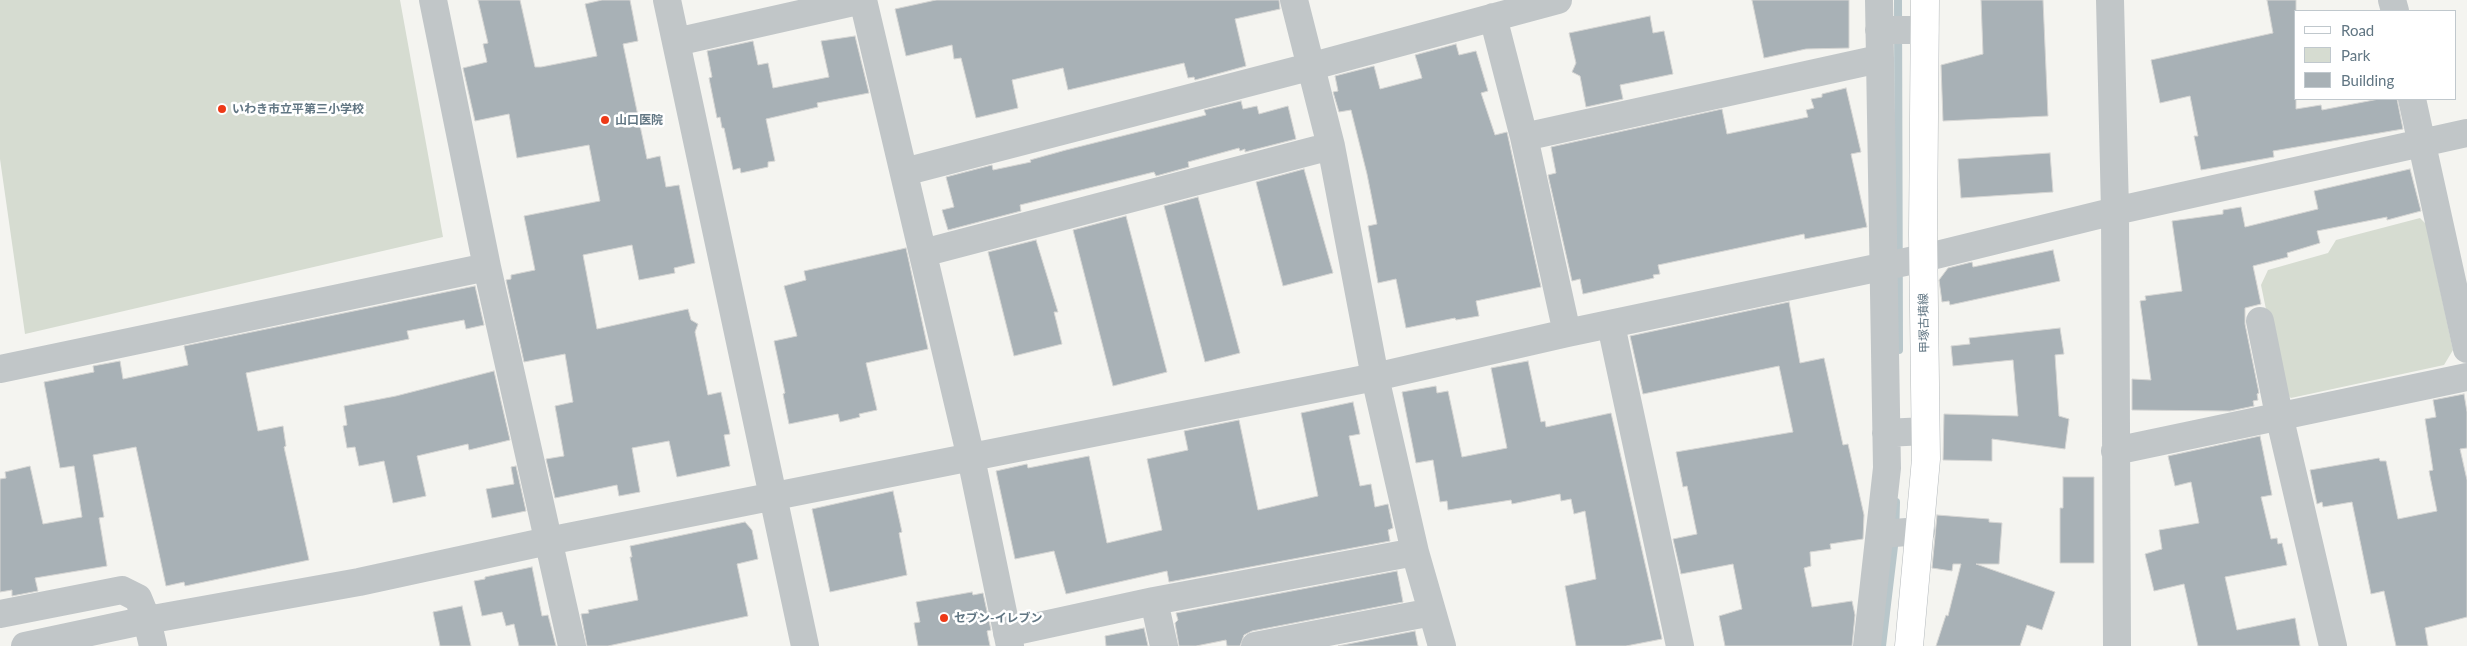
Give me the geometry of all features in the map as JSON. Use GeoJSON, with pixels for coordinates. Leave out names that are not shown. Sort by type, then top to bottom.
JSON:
{"type":"FeatureCollection","features":[{"type":"Feature","properties":{"kind":"main road","name":"甲塚古墳線"},"geometry":{"type":"LineString","coordinates":[[1909,646],[1921,531],[1926,459],[1925,431],[1902,262],[1901,30],[1925,0]]}},
{"type":"Feature","properties":{"kind":"street"},"geometry":{"type":"LineString","coordinates":[[433,0],[487,267],[572,646]]}},
{"type":"Feature","properties":{"kind":"street"},"geometry":{"type":"LineString","coordinates":[[667,0],[805,646]]}},
{"type":"Feature","properties":{"kind":"street"},"geometry":{"type":"LineString","coordinates":[[676,42],[862,0],[970,458],[1008,640],[1154,601],[1415,552]]}},
{"type":"Feature","properties":{"kind":"street"},"geometry":{"type":"LineString","coordinates":[[1294,0],[1309,67],[1331,146],[1375,377],[1415,552],[1442,646]]}},
{"type":"Feature","properties":{"kind":"street"},"geometry":{"type":"LineString","coordinates":[[904,172],[1558,0]]}},
{"type":"Feature","properties":{"kind":"street"},"geometry":{"type":"LineString","coordinates":[[1524,137],[1879,58],[1901,30],[1879,0]]}},
{"type":"Feature","properties":{"kind":"street"},"geometry":{"type":"LineString","coordinates":[[2110,0],[2115,211],[2117,646]]}},
{"type":"Feature","properties":{"kind":"street"},"geometry":{"type":"LineString","coordinates":[[1493,17],[1524,137],[1567,333]]}},
{"type":"Feature","properties":{"kind":"street"},"geometry":{"type":"LineString","coordinates":[[1867,646],[1887,468],[1886,434],[1902,262],[1879,58]]}},
{"type":"Feature","properties":{"kind":"street"},"geometry":{"type":"LineString","coordinates":[[2412,100],[2420,144],[2467,349]]}},
{"type":"Feature","properties":{"kind":"street"},"geometry":{"type":"LineString","coordinates":[[25,646],[148,620],[359,582],[548,541],[1375,377],[1567,333],[1902,262],[2115,211],[2467,133]]}},
{"type":"Feature","properties":{"kind":"street"},"geometry":{"type":"LineString","coordinates":[[923,253],[1331,146]]}},
{"type":"Feature","properties":{"kind":"street"},"geometry":{"type":"LineString","coordinates":[[0,369],[487,267]]}},
{"type":"Feature","properties":{"kind":"street"},"geometry":{"type":"LineString","coordinates":[[2260,321],[2279,415],[2332,646]]}},
{"type":"Feature","properties":{"kind":"street"},"geometry":{"type":"LineString","coordinates":[[1611,325],[1680,646]]}},
{"type":"Feature","properties":{"kind":"street"},"geometry":{"type":"LineString","coordinates":[[2115,451],[2467,377]]}},
{"type":"Feature","properties":{"kind":"street"},"geometry":{"type":"LineString","coordinates":[[1886,434],[1925,431]]}},
{"type":"Feature","properties":{"kind":"street"},"geometry":{"type":"LineString","coordinates":[[1880,534],[1921,531]]}},
{"type":"Feature","properties":{"kind":"street"},"geometry":{"type":"LineString","coordinates":[[0,614],[122,590],[138,598],[148,620],[153,646]]}},
{"type":"Feature","properties":{"kind":"street"},"geometry":{"type":"LineString","coordinates":[[1154,601],[1164,646]]}},
{"type":"Feature","properties":{"kind":"street"},"geometry":{"type":"LineString","coordinates":[[1254,646],[1432,612]]}},
{"type":"Feature","properties":{"kind":"green space","name":"いわき市立平第三小学校"},"geometry":{"type":"Polygon","coordinates":[[[0,0],[400,0],[443,237],[25,334],[0,159],[0,0]]]}},
{"type":"Feature","properties":{"kind":"green space"},"geometry":{"type":"Polygon","coordinates":[[[2420,218],[2426,224],[2453,350],[2444,365],[2291,398],[2283,392],[2261,285],[2268,270],[2328,253],[2336,240],[2420,218]]]}},
{"type":"Feature","properties":{"kind":"building"},"geometry":{"type":"Polygon","coordinates":[[[478,0],[520,0],[535,67],[541,67],[597,56],[585,4],[602,0],[630,0],[638,41],[623,44],[647,159],[660,156],[666,187],[679,185],[695,263],[674,268],[675,273],[639,280],[632,245],[583,255],[597,329],[688,309],[691,320],[698,324],[695,332],[708,395],[721,392],[730,434],[724,435],[730,466],[677,477],[669,441],[632,448],[640,492],[619,496],[617,485],[555,498],[546,459],[564,456],[555,406],[573,402],[565,354],[524,362],[506,280],[511,279],[511,275],[535,270],[524,216],[600,201],[589,145],[517,158],[509,114],[475,121],[463,68],[487,62],[483,44],[488,43],[478,0]]]}},
{"type":"Feature","properties":{"kind":"building"},"geometry":{"type":"Polygon","coordinates":[[[936,0],[1279,0],[1280,9],[1235,19],[1246,66],[1195,80],[1194,77],[1188,78],[1184,63],[1068,90],[1063,68],[1012,80],[1018,108],[976,118],[961,58],[954,59],[952,45],[906,56],[895,9],[936,0]]]}},
{"type":"Feature","properties":{"kind":"building"},"geometry":{"type":"Polygon","coordinates":[[[1752,0],[1849,0],[1849,48],[1806,49],[1764,58],[1752,0]]]}},
{"type":"Feature","properties":{"kind":"building"},"geometry":{"type":"Polygon","coordinates":[[[1981,0],[2043,0],[2048,116],[1943,121],[1941,65],[1983,54],[1981,0]]]}},
{"type":"Feature","properties":{"kind":"building"},"geometry":{"type":"Polygon","coordinates":[[[2267,0],[2296,0],[2296,10],[2294,10],[2294,100],[2296,100],[2296,109],[2321,105],[2322,110],[2374,100],[2397,100],[2403,129],[2273,151],[2274,157],[2201,170],[2194,136],[2198,136],[2190,96],[2160,103],[2151,60],[2273,33],[2267,0]]]}},
{"type":"Feature","properties":{"kind":"building"},"geometry":{"type":"Polygon","coordinates":[[[1650,16],[1653,33],[1664,31],[1673,74],[1620,85],[1623,99],[1586,107],[1580,76],[1572,72],[1576,63],[1569,33],[1650,16]]]}},
{"type":"Feature","properties":{"kind":"building"},"geometry":{"type":"Polygon","coordinates":[[[855,36],[869,93],[817,103],[818,107],[766,119],[775,161],[768,162],[768,167],[741,173],[740,168],[733,170],[724,128],[722,128],[720,117],[717,118],[709,78],[712,77],[707,51],[753,41],[758,65],[768,63],[773,88],[829,77],[821,41],[855,36]]]}},
{"type":"Feature","properties":{"kind":"building"},"geometry":{"type":"Polygon","coordinates":[[[1456,44],[1459,55],[1476,51],[1488,91],[1481,93],[1495,135],[1507,132],[1541,287],[1476,301],[1479,316],[1456,320],[1455,318],[1406,328],[1396,279],[1378,283],[1368,226],[1377,224],[1367,174],[1351,110],[1339,112],[1333,92],[1338,91],[1335,76],[1374,66],[1380,89],[1422,78],[1415,55],[1456,44]]]}},
{"type":"Feature","properties":{"kind":"building"},"geometry":{"type":"Polygon","coordinates":[[[1846,88],[1861,152],[1851,154],[1867,227],[1805,239],[1804,234],[1658,265],[1660,274],[1653,275],[1654,278],[1583,294],[1580,279],[1572,281],[1548,175],[1556,173],[1551,147],[1722,109],[1727,134],[1808,117],[1806,110],[1814,108],[1811,99],[1846,88]]]}},
{"type":"Feature","properties":{"kind":"building"},"geometry":{"type":"Polygon","coordinates":[[[1241,101],[1243,109],[1257,106],[1259,114],[1288,106],[1296,139],[1245,152],[1245,149],[1240,151],[1239,148],[1188,162],[1189,167],[1156,176],[1154,172],[1020,205],[1021,211],[948,230],[942,210],[954,207],[946,177],[992,165],[993,170],[1031,162],[1030,160],[1066,150],[1206,115],[1204,110],[1241,101]]]}},
{"type":"Feature","properties":{"kind":"building"},"geometry":{"type":"Polygon","coordinates":[[[2050,153],[2053,192],[1961,198],[1958,159],[2050,153]]]}},
{"type":"Feature","properties":{"kind":"building"},"geometry":{"type":"Polygon","coordinates":[[[1304,169],[1333,273],[1283,286],[1256,182],[1304,169]]]}},
{"type":"Feature","properties":{"kind":"building"},"geometry":{"type":"Polygon","coordinates":[[[2410,169],[2421,211],[2387,220],[2387,217],[2317,231],[2320,243],[2287,253],[2288,257],[2253,266],[2261,304],[2245,308],[2245,324],[2259,393],[2257,394],[2258,400],[2253,401],[2254,406],[2230,411],[2132,410],[2132,379],[2151,380],[2140,301],[2146,300],[2145,296],[2182,291],[2172,221],[2223,214],[2223,210],[2241,207],[2245,227],[2318,209],[2314,191],[2410,169]]]}},
{"type":"Feature","properties":{"kind":"building"},"geometry":{"type":"Polygon","coordinates":[[[1198,197],[1240,353],[1205,362],[1164,206],[1198,197]]]}},
{"type":"Feature","properties":{"kind":"building"},"geometry":{"type":"Polygon","coordinates":[[[1126,216],[1167,372],[1113,386],[1073,230],[1126,216]]]}},
{"type":"Feature","properties":{"kind":"building"},"geometry":{"type":"Polygon","coordinates":[[[1036,240],[1058,312],[1054,312],[1062,344],[1014,356],[988,252],[1036,240]]]}},
{"type":"Feature","properties":{"kind":"building"},"geometry":{"type":"Polygon","coordinates":[[[906,248],[928,349],[866,363],[877,410],[859,414],[860,417],[840,422],[838,414],[789,424],[783,394],[785,393],[774,341],[797,336],[784,286],[806,280],[804,271],[906,248]]]}},
{"type":"Feature","properties":{"kind":"building"},"geometry":{"type":"Polygon","coordinates":[[[2053,250],[2060,281],[1950,305],[1949,301],[1942,302],[1939,280],[1948,268],[1972,262],[1973,267],[2053,250]]]}},
{"type":"Feature","properties":{"kind":"building"},"geometry":{"type":"Polygon","coordinates":[[[475,286],[484,325],[466,329],[464,320],[407,331],[409,339],[246,373],[258,431],[283,426],[286,446],[284,447],[309,560],[185,586],[184,582],[166,586],[136,447],[93,455],[104,517],[99,518],[107,566],[35,578],[38,591],[12,596],[12,590],[0,592],[0,479],[6,478],[5,472],[30,466],[43,524],[82,517],[74,466],[60,468],[44,382],[94,372],[93,366],[120,361],[123,379],[188,365],[184,346],[475,286]]]}},
{"type":"Feature","properties":{"kind":"building"},"geometry":{"type":"Polygon","coordinates":[[[1789,302],[1800,363],[1824,358],[1843,445],[1848,444],[1864,515],[1863,539],[1830,544],[1831,549],[1810,552],[1811,566],[1804,568],[1812,607],[1852,601],[1855,615],[1852,646],[1725,646],[1719,616],[1742,609],[1733,564],[1681,574],[1673,539],[1697,534],[1687,486],[1683,487],[1676,452],[1793,432],[1779,366],[1643,394],[1630,336],[1789,302]]]}},
{"type":"Feature","properties":{"kind":"building"},"geometry":{"type":"Polygon","coordinates":[[[2060,328],[2064,354],[2055,355],[2059,416],[2069,419],[2065,449],[1992,439],[1992,461],[1943,460],[1944,414],[2018,416],[2013,360],[1953,366],[1951,346],[1970,344],[1969,338],[2060,328]]]}},
{"type":"Feature","properties":{"kind":"building"},"geometry":{"type":"Polygon","coordinates":[[[1528,361],[1541,422],[1545,421],[1546,427],[1611,413],[1662,639],[1626,646],[1576,646],[1565,586],[1596,579],[1585,511],[1574,514],[1571,499],[1561,501],[1560,494],[1512,504],[1511,500],[1448,510],[1447,501],[1440,502],[1433,460],[1416,463],[1402,392],[1436,386],[1437,393],[1448,391],[1462,457],[1507,448],[1491,368],[1528,361]]]}},
{"type":"Feature","properties":{"kind":"building"},"geometry":{"type":"Polygon","coordinates":[[[494,371],[510,440],[469,450],[468,444],[417,456],[426,496],[393,503],[384,461],[359,466],[355,447],[347,448],[343,426],[347,425],[344,406],[396,396],[494,371]]]}},
{"type":"Feature","properties":{"kind":"building"},"geometry":{"type":"Polygon","coordinates":[[[2464,394],[2467,412],[2467,448],[2460,449],[2467,480],[2467,617],[2425,628],[2428,646],[2396,646],[2384,591],[2371,594],[2352,502],[2323,507],[2322,502],[2317,504],[2310,470],[2379,458],[2380,461],[2386,461],[2398,519],[2437,511],[2429,471],[2433,470],[2425,419],[2436,417],[2433,400],[2464,394]]]}},
{"type":"Feature","properties":{"kind":"building"},"geometry":{"type":"Polygon","coordinates":[[[1353,402],[1360,434],[1349,436],[1360,486],[1371,484],[1375,507],[1388,504],[1393,528],[1388,530],[1390,541],[1169,582],[1167,571],[1066,594],[1054,551],[1015,559],[996,471],[1027,464],[1028,468],[1089,456],[1107,543],[1162,530],[1147,459],[1188,450],[1184,431],[1239,420],[1258,510],[1318,496],[1301,413],[1353,402]]]}},
{"type":"Feature","properties":{"kind":"building"},"geometry":{"type":"Polygon","coordinates":[[[2260,436],[2272,495],[2261,497],[2271,539],[2277,538],[2278,544],[2282,543],[2287,565],[2225,577],[2237,630],[2295,618],[2300,646],[2198,646],[2184,584],[2154,591],[2145,554],[2162,549],[2159,530],[2199,523],[2191,482],[2175,486],[2168,456],[2260,436]]]}},
{"type":"Feature","properties":{"kind":"building"},"geometry":{"type":"Polygon","coordinates":[[[516,466],[526,511],[492,518],[486,489],[514,484],[511,467],[516,466]]]}},
{"type":"Feature","properties":{"kind":"building"},"geometry":{"type":"Polygon","coordinates":[[[2063,477],[2094,477],[2094,563],[2060,563],[2060,508],[2063,508],[2063,477]]]}},
{"type":"Feature","properties":{"kind":"building"},"geometry":{"type":"Polygon","coordinates":[[[893,491],[902,532],[899,533],[907,575],[830,592],[812,509],[893,491]]]}},
{"type":"Feature","properties":{"kind":"building"},"geometry":{"type":"Polygon","coordinates":[[[1937,515],[1989,519],[1989,522],[2002,523],[1999,564],[1976,564],[2055,592],[2042,630],[2027,625],[2020,646],[1936,646],[1946,615],[1948,616],[1961,564],[1953,564],[1952,571],[1932,568],[1937,515]]]}},
{"type":"Feature","properties":{"kind":"building"},"geometry":{"type":"Polygon","coordinates":[[[745,522],[752,530],[758,559],[737,564],[748,616],[608,646],[587,646],[581,614],[589,613],[588,610],[638,600],[630,557],[632,557],[630,546],[745,522]]]}},
{"type":"Feature","properties":{"kind":"building"},"geometry":{"type":"Polygon","coordinates":[[[532,567],[542,616],[548,615],[556,646],[519,646],[514,624],[506,626],[502,612],[482,616],[474,581],[532,567]]]}},
{"type":"Feature","properties":{"kind":"building"},"geometry":{"type":"Polygon","coordinates":[[[1397,571],[1403,602],[1252,631],[1244,635],[1240,646],[1227,646],[1226,640],[1196,646],[1179,646],[1175,623],[1178,620],[1176,613],[1397,571]]]}},
{"type":"Feature","properties":{"kind":"building"},"geometry":{"type":"Polygon","coordinates":[[[972,592],[973,595],[983,593],[991,630],[987,631],[990,646],[918,646],[914,623],[920,622],[916,602],[972,592]]]}},
{"type":"Feature","properties":{"kind":"building"},"geometry":{"type":"Polygon","coordinates":[[[462,606],[471,646],[440,646],[433,612],[462,606]]]}},
{"type":"Feature","properties":{"kind":"building"},"geometry":{"type":"Polygon","coordinates":[[[1144,628],[1148,646],[1106,646],[1105,636],[1144,628]]]}},
{"type":"Feature","properties":{"kind":"building"},"geometry":{"type":"Polygon","coordinates":[[[1415,631],[1418,646],[1338,646],[1415,631]]]}},
{"type":"Feature","properties":{"kind":"waterway"},"geometry":{"type":"LineString","coordinates":[[1898,0],[1899,350]]}},
{"type":"Feature","properties":{"kind":"waterway"},"geometry":{"type":"LineString","coordinates":[[1882,646],[1895,538],[1896,502]]}},
{"type":"Feature","properties":{"kind":"place","name":"いわき市立平第三小学校"},"geometry":{"type":"Point","coordinates":[222,109]}},
{"type":"Feature","properties":{"kind":"place","name":"山口医院"},"geometry":{"type":"Point","coordinates":[605,120]}},
{"type":"Feature","properties":{"kind":"place","name":"セブン-イレブン"},"geometry":{"type":"Point","coordinates":[944,618]}}]}
